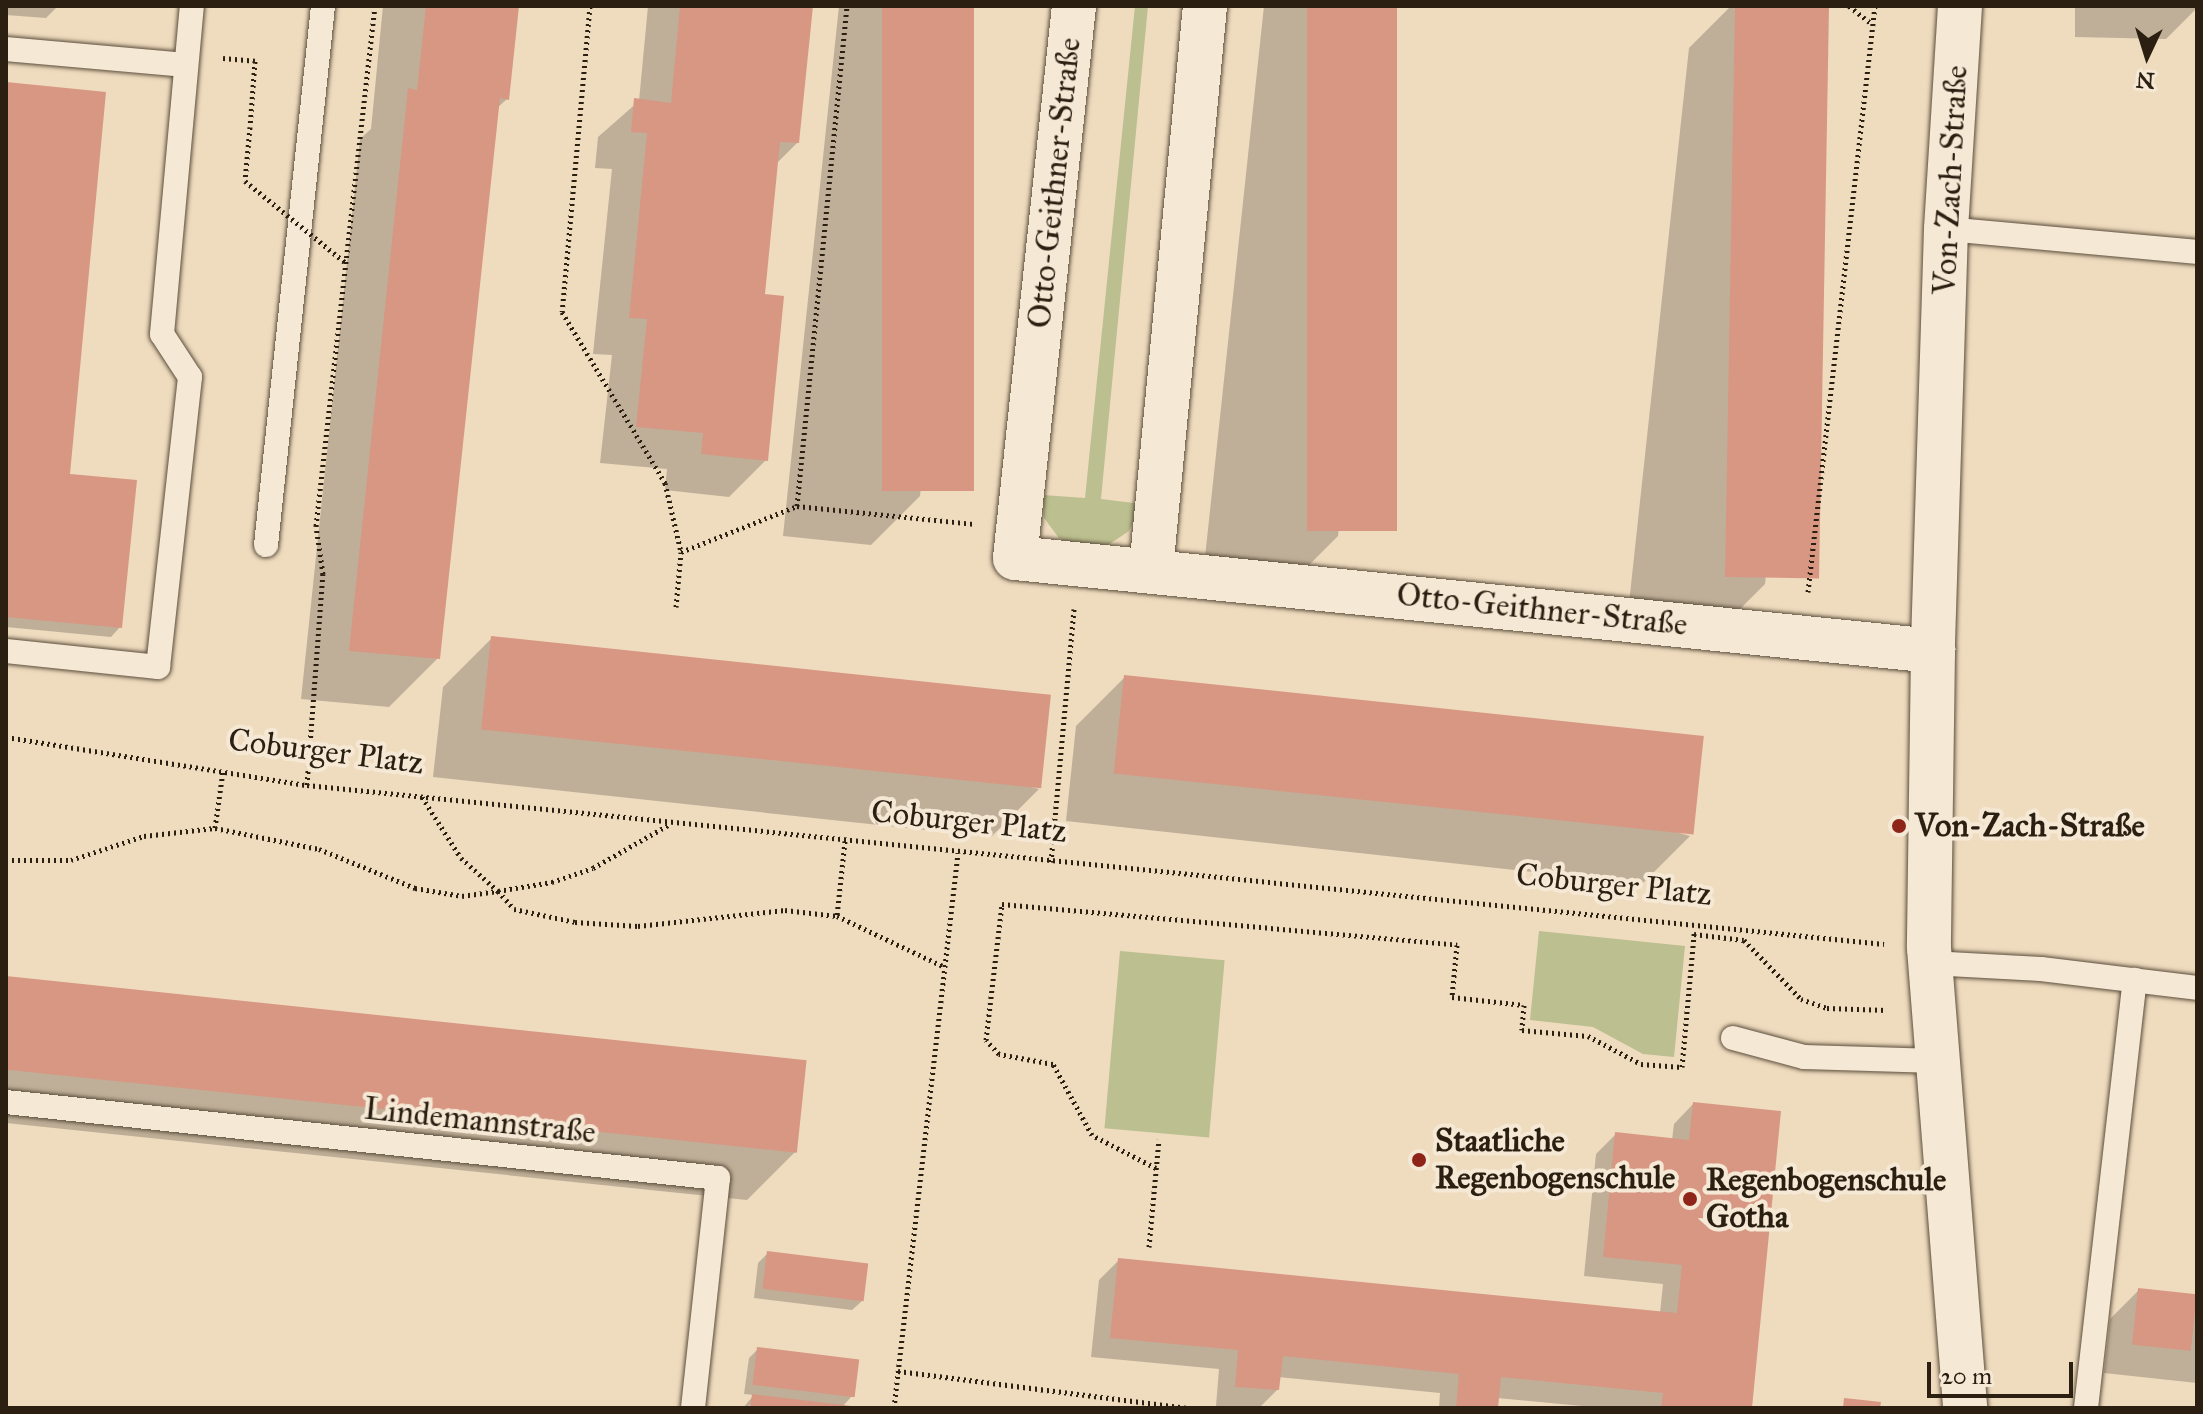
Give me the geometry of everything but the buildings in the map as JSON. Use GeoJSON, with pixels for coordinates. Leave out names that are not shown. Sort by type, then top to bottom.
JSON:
{"type":"FeatureCollection","features":[{"type":"Feature","properties":{"kind":"street","name":"Otto-Geithner-Straße"},"geometry":{"type":"LineString","coordinates":[[1074,6],[1016,543],[1078,564],[1933,651]]}},
{"type":"Feature","properties":{"kind":"street"},"geometry":{"type":"LineString","coordinates":[[1151,570],[1205,6]]}},
{"type":"Feature","properties":{"kind":"street","name":"Von-Zach-Straße"},"geometry":{"type":"LineString","coordinates":[[1960,6],[1946,229],[1933,651],[1929,955],[1965,1408]]}},
{"type":"Feature","properties":{"kind":"lane"},"geometry":{"type":"LineString","coordinates":[[6,651],[158,667],[190,377],[162,334],[192,6]]}},
{"type":"Feature","properties":{"kind":"lane"},"geometry":{"type":"LineString","coordinates":[[266,545],[323,6]]}},
{"type":"Feature","properties":{"kind":"lane"},"geometry":{"type":"LineString","coordinates":[[6,49],[185,65]]}},
{"type":"Feature","properties":{"kind":"lane"},"geometry":{"type":"LineString","coordinates":[[1946,229],[2197,252]]}},
{"type":"Feature","properties":{"kind":"lane"},"geometry":{"type":"LineString","coordinates":[[1929,955],[2197,988]]}},
{"type":"Feature","properties":{"kind":"lane"},"geometry":{"type":"LineString","coordinates":[[2086,1408],[2135,980]]}},
{"type":"Feature","properties":{"kind":"lane"},"geometry":{"type":"LineString","coordinates":[[1733,1038],[1804,1057],[1937,1061]]}},
{"type":"Feature","properties":{"kind":"lane","name":"Lindemannstraße"},"geometry":{"type":"LineString","coordinates":[[6,1102],[718,1178],[693,1408]]}},
{"type":"Feature","properties":{"kind":"path"},"geometry":{"type":"LineString","coordinates":[[307,785],[323,574],[316,526],[375,6]]}},
{"type":"Feature","properties":{"kind":"path"},"geometry":{"type":"LineString","coordinates":[[590,6],[562,312],[665,483],[681,552],[676,607]]}},
{"type":"Feature","properties":{"kind":"path"},"geometry":{"type":"LineString","coordinates":[[797,506],[847,6]]}},
{"type":"Feature","properties":{"kind":"path"},"geometry":{"type":"LineString","coordinates":[[1849,6],[1873,24]]}},
{"type":"Feature","properties":{"kind":"path"},"geometry":{"type":"LineString","coordinates":[[1803,637],[1875,6]]}},
{"type":"Feature","properties":{"kind":"path"},"geometry":{"type":"LineString","coordinates":[[253,77],[245,181],[346,263]]}},
{"type":"Feature","properties":{"kind":"path"},"geometry":{"type":"LineString","coordinates":[[681,552],[797,506],[1016,543]]}},
{"type":"Feature","properties":{"kind":"path"},"geometry":{"type":"LineString","coordinates":[[1051,862],[1078,564]]}},
{"type":"Feature","properties":{"kind":"path","name":"Coburger Platz"},"geometry":{"type":"LineString","coordinates":[[6,737],[307,785],[1929,955]]}},
{"type":"Feature","properties":{"kind":"path"},"geometry":{"type":"LineString","coordinates":[[215,828],[223,771]]}},
{"type":"Feature","properties":{"kind":"path"},"geometry":{"type":"LineString","coordinates":[[422,797],[461,858],[514,909],[575,922],[638,926],[785,910],[837,916],[943,966]]}},
{"type":"Feature","properties":{"kind":"path"},"geometry":{"type":"LineString","coordinates":[[6,860],[71,860],[144,836],[215,828],[319,849],[415,888],[462,896],[552,882],[593,868],[671,823]]}},
{"type":"Feature","properties":{"kind":"path"},"geometry":{"type":"LineString","coordinates":[[837,916],[845,841]]}},
{"type":"Feature","properties":{"kind":"path"},"geometry":{"type":"LineString","coordinates":[[894,1408],[958,853]]}},
{"type":"Feature","properties":{"kind":"path"},"geometry":{"type":"LineString","coordinates":[[1156,1168],[1092,1135],[1053,1064],[999,1054],[986,1040],[1002,904],[1457,945],[1452,997],[1524,1005],[1522,1030],[1588,1036],[1641,1064],[1682,1067],[1694,934],[1744,940],[1801,999],[1827,1008],[1933,1011]]}},
{"type":"Feature","properties":{"kind":"path"},"geometry":{"type":"LineString","coordinates":[[1149,1247],[1159,1139]]}},
{"type":"Feature","properties":{"kind":"path"},"geometry":{"type":"LineString","coordinates":[[898,1371],[1188,1408]]}},
{"type":"Feature","properties":{"kind":"green space"},"geometry":{"type":"Polygon","coordinates":[[[1135,6],[1148,6],[1101,499],[1142,504],[1129,531],[1108,545],[1082,548],[1059,538],[1044,518],[1043,495],[1085,498],[1135,6]]]}},
{"type":"Feature","properties":{"kind":"green space"},"geometry":{"type":"Polygon","coordinates":[[[1539,931],[1685,946],[1674,1057],[1643,1054],[1593,1027],[1530,1020],[1539,931]]]}},
{"type":"Feature","properties":{"kind":"green space"},"geometry":{"type":"Polygon","coordinates":[[[1120,951],[1225,960],[1209,1137],[1104,1128],[1120,951]]]}},
{"type":"Feature","properties":{"kind":"place","name":"Von-Zach-Straße"},"geometry":{"type":"Point","coordinates":[1899,826]}},
{"type":"Feature","properties":{"kind":"place","name":"Staatliche Regenbogenschule"},"geometry":{"type":"Point","coordinates":[1419,1160]}},
{"type":"Feature","properties":{"kind":"place","name":"Regenbogenschule Gotha"},"geometry":{"type":"Point","coordinates":[1690,1199]}}]}
